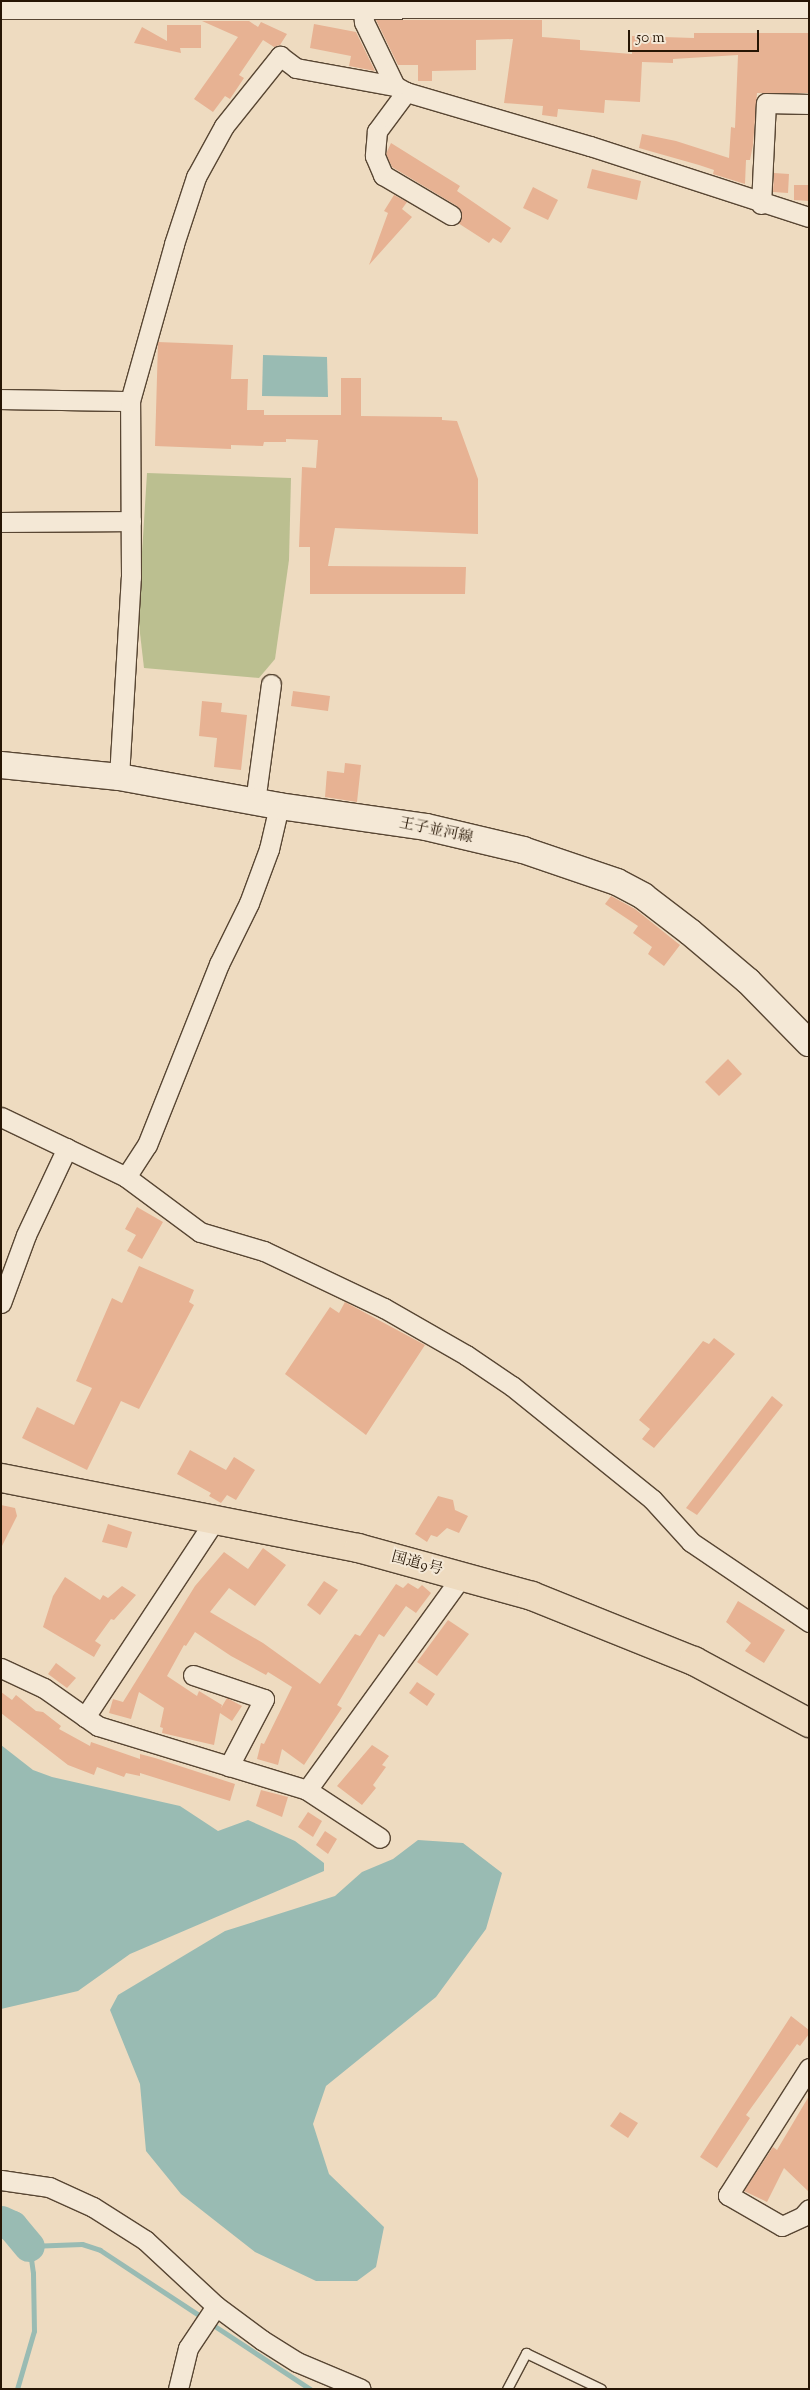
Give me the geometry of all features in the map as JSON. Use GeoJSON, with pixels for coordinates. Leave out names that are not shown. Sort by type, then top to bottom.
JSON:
{"type":"FeatureCollection","features":[{"type":"Feature","properties":{"kind":"highway","name":"国道9号"},"geometry":{"type":"LineString","coordinates":[[1,1478],[358,1548],[532,1596],[617,1628],[694,1661],[806,1716]]}},
{"type":"Feature","properties":{"kind":"main road","name":"王子並河線"},"geometry":{"type":"LineString","coordinates":[[1,765],[119,777],[267,804],[426,827],[523,850],[617,882],[643,896],[690,932],[748,982],[809,1043]]}},
{"type":"Feature","properties":{"kind":"street"},"geometry":{"type":"LineString","coordinates":[[1,9],[351,7],[809,8]]}},
{"type":"Feature","properties":{"kind":"street"},"geometry":{"type":"LineString","coordinates":[[351,7],[364,22],[400,89]]}},
{"type":"Feature","properties":{"kind":"street"},"geometry":{"type":"LineString","coordinates":[[119,777],[131,577],[130,401],[174,244],[196,177],[224,126],[280,56],[296,68],[400,89],[590,146],[761,204],[809,217]]}},
{"type":"Feature","properties":{"kind":"street"},"geometry":{"type":"LineString","coordinates":[[400,89],[377,131],[374,145],[383,175],[451,215]]}},
{"type":"Feature","properties":{"kind":"street"},"geometry":{"type":"LineString","coordinates":[[761,204],[766,103],[809,104]]}},
{"type":"Feature","properties":{"kind":"street"},"geometry":{"type":"LineString","coordinates":[[1,399],[130,401]]}},
{"type":"Feature","properties":{"kind":"street"},"geometry":{"type":"LineString","coordinates":[[1,522],[131,522]]}},
{"type":"Feature","properties":{"kind":"street"},"geometry":{"type":"LineString","coordinates":[[126,1177],[147,1145],[219,964],[249,903],[269,849],[267,804],[271,684]]}},
{"type":"Feature","properties":{"kind":"street"},"geometry":{"type":"LineString","coordinates":[[1,1116],[126,1177],[200,1232],[264,1251],[384,1308],[466,1356],[512,1386],[652,1499],[691,1542],[809,1622]]}},
{"type":"Feature","properties":{"kind":"street"},"geometry":{"type":"LineString","coordinates":[[1,1304],[26,1235],[66,1148]]}},
{"type":"Feature","properties":{"kind":"street"},"geometry":{"type":"LineString","coordinates":[[85,1717],[215,1520]]}},
{"type":"Feature","properties":{"kind":"street"},"geometry":{"type":"LineString","coordinates":[[306,1790],[462,1576]]}},
{"type":"Feature","properties":{"kind":"street"},"geometry":{"type":"LineString","coordinates":[[1,1668],[44,1688],[98,1726],[306,1790],[380,1838]]}},
{"type":"Feature","properties":{"kind":"street"},"geometry":{"type":"LineString","coordinates":[[193,1675],[264,1699],[229,1766]]}},
{"type":"Feature","properties":{"kind":"street"},"geometry":{"type":"LineString","coordinates":[[809,2068],[728,2195],[782,2226],[802,2216],[809,2209]]}},
{"type":"Feature","properties":{"kind":"street"},"geometry":{"type":"LineString","coordinates":[[1,2180],[49,2187],[93,2206],[145,2240],[216,2306],[297,2362],[361,2389]]}},
{"type":"Feature","properties":{"kind":"street"},"geometry":{"type":"LineString","coordinates":[[178,2389],[188,2348],[216,2306]]}},
{"type":"Feature","properties":{"kind":"lane"},"geometry":{"type":"LineString","coordinates":[[507,2389],[526,2352],[600,2389]]}},
{"type":"Feature","properties":{"kind":"green space"},"geometry":{"type":"Polygon","coordinates":[[[147,473],[291,478],[289,560],[275,659],[259,678],[144,668],[138,616],[147,473]]]}},
{"type":"Feature","properties":{"kind":"water"},"geometry":{"type":"Polygon","coordinates":[[[263,355],[327,357],[328,397],[262,396],[263,355]]]}},
{"type":"Feature","properties":{"kind":"water"},"geometry":{"type":"Polygon","coordinates":[[[1,1745],[33,1770],[52,1777],[180,1806],[218,1831],[248,1820],[295,1841],[324,1863],[324,1871],[130,1954],[78,1991],[1,2009],[1,1745]]]}},
{"type":"Feature","properties":{"kind":"water"},"geometry":{"type":"Polygon","coordinates":[[[418,1840],[463,1843],[502,1873],[486,1929],[436,1997],[326,2086],[313,2124],[329,2174],[384,2227],[376,2267],[357,2281],[316,2281],[255,2252],[181,2194],[146,2151],[140,2084],[110,2010],[118,1995],[225,1931],[335,1896],[362,1872],[393,1859],[418,1840]]]}},
{"type":"Feature","properties":{"kind":"building"},"geometry":{"type":"Polygon","coordinates":[[[376,20],[542,20],[542,37],[580,40],[580,50],[632,54],[632,36],[694,38],[694,33],[809,33],[809,93],[757,93],[753,145],[750,160],[746,160],[745,184],[713,174],[714,170],[639,148],[642,134],[676,141],[729,158],[731,127],[735,128],[738,55],[673,59],[673,63],[642,62],[640,102],[605,100],[604,113],[558,109],[557,117],[542,115],[543,106],[504,103],[513,39],[476,40],[476,70],[432,71],[432,81],[418,81],[418,65],[398,65],[376,20]]]}},
{"type":"Feature","properties":{"kind":"building"},"geometry":{"type":"Polygon","coordinates":[[[202,21],[249,21],[258,27],[261,22],[287,34],[280,45],[274,47],[263,40],[239,75],[244,78],[230,99],[225,96],[213,112],[194,99],[238,37],[202,21]]]}},
{"type":"Feature","properties":{"kind":"building"},"geometry":{"type":"Polygon","coordinates":[[[314,24],[356,32],[375,71],[349,66],[351,56],[310,48],[314,24]]]}},
{"type":"Feature","properties":{"kind":"building"},"geometry":{"type":"Polygon","coordinates":[[[167,25],[201,25],[201,48],[180,48],[181,53],[134,43],[142,27],[167,41],[167,25]]]}},
{"type":"Feature","properties":{"kind":"building"},"geometry":{"type":"Polygon","coordinates":[[[391,143],[460,186],[457,191],[511,228],[501,243],[493,238],[489,243],[458,223],[462,215],[457,206],[392,167],[386,154],[391,143]]]}},
{"type":"Feature","properties":{"kind":"building"},"geometry":{"type":"Polygon","coordinates":[[[592,169],[641,181],[637,200],[587,188],[592,169]]]}},
{"type":"Feature","properties":{"kind":"building"},"geometry":{"type":"Polygon","coordinates":[[[774,173],[789,174],[788,193],[773,192],[774,173]]]}},
{"type":"Feature","properties":{"kind":"building"},"geometry":{"type":"Polygon","coordinates":[[[794,185],[809,185],[809,201],[794,200],[794,185]]]}},
{"type":"Feature","properties":{"kind":"building"},"geometry":{"type":"Polygon","coordinates":[[[533,187],[558,200],[548,220],[523,208],[533,187]]]}},
{"type":"Feature","properties":{"kind":"building"},"geometry":{"type":"Polygon","coordinates":[[[394,195],[407,202],[402,209],[412,217],[369,265],[388,213],[384,211],[394,195]]]}},
{"type":"Feature","properties":{"kind":"building"},"geometry":{"type":"Polygon","coordinates":[[[158,342],[233,345],[231,379],[248,379],[247,410],[264,410],[264,415],[341,415],[341,378],[361,378],[361,416],[442,417],[442,420],[457,421],[478,479],[478,534],[335,528],[328,566],[466,567],[465,594],[310,594],[310,547],[299,547],[302,467],[316,468],[318,440],[286,439],[286,442],[264,442],[263,446],[231,445],[231,449],[155,446],[158,342]]]}},
{"type":"Feature","properties":{"kind":"building"},"geometry":{"type":"Polygon","coordinates":[[[293,691],[330,696],[328,711],[291,706],[293,691]]]}},
{"type":"Feature","properties":{"kind":"building"},"geometry":{"type":"Polygon","coordinates":[[[202,701],[222,703],[221,712],[247,715],[241,770],[214,767],[217,738],[199,736],[202,701]]]}},
{"type":"Feature","properties":{"kind":"building"},"geometry":{"type":"Polygon","coordinates":[[[345,763],[361,765],[357,802],[325,797],[327,771],[344,773],[345,763]]]}},
{"type":"Feature","properties":{"kind":"building"},"geometry":{"type":"Polygon","coordinates":[[[611,896],[635,909],[680,945],[664,966],[648,954],[652,947],[633,933],[638,926],[605,904],[611,896]]]}},
{"type":"Feature","properties":{"kind":"building"},"geometry":{"type":"Polygon","coordinates":[[[728,1059],[742,1074],[719,1096],[705,1082],[728,1059]]]}},
{"type":"Feature","properties":{"kind":"building"},"geometry":{"type":"Polygon","coordinates":[[[137,1207],[163,1222],[142,1259],[127,1251],[136,1235],[125,1229],[137,1207]]]}},
{"type":"Feature","properties":{"kind":"building"},"geometry":{"type":"Polygon","coordinates":[[[139,1266],[194,1290],[189,1302],[194,1305],[139,1409],[121,1401],[87,1470],[22,1438],[37,1407],[74,1425],[92,1388],[76,1381],[112,1298],[122,1303],[139,1266]]]}},
{"type":"Feature","properties":{"kind":"building"},"geometry":{"type":"Polygon","coordinates":[[[345,1302],[425,1345],[366,1435],[285,1374],[330,1307],[339,1313],[345,1302]]]}},
{"type":"Feature","properties":{"kind":"building"},"geometry":{"type":"Polygon","coordinates":[[[714,1338],[735,1354],[654,1448],[642,1439],[650,1429],[639,1420],[703,1341],[709,1344],[714,1338]]]}},
{"type":"Feature","properties":{"kind":"building"},"geometry":{"type":"Polygon","coordinates":[[[772,1396],[783,1405],[697,1515],[686,1508],[772,1396]]]}},
{"type":"Feature","properties":{"kind":"building"},"geometry":{"type":"Polygon","coordinates":[[[190,1450],[226,1470],[234,1457],[255,1470],[236,1500],[227,1495],[221,1503],[209,1496],[211,1493],[177,1474],[190,1450]]]}},
{"type":"Feature","properties":{"kind":"building"},"geometry":{"type":"Polygon","coordinates":[[[438,1496],[453,1500],[455,1510],[468,1516],[459,1533],[447,1528],[437,1537],[431,1535],[427,1542],[415,1534],[438,1496]]]}},
{"type":"Feature","properties":{"kind":"building"},"geometry":{"type":"Polygon","coordinates":[[[1,1505],[15,1508],[17,1516],[1,1548],[1,1505]]]}},
{"type":"Feature","properties":{"kind":"building"},"geometry":{"type":"Polygon","coordinates":[[[108,1524],[132,1532],[127,1548],[102,1542],[108,1524]]]}},
{"type":"Feature","properties":{"kind":"building"},"geometry":{"type":"Polygon","coordinates":[[[263,1548],[286,1565],[255,1606],[229,1588],[210,1612],[263,1643],[320,1684],[355,1634],[360,1636],[396,1584],[403,1588],[408,1583],[418,1589],[422,1585],[431,1593],[416,1613],[406,1606],[384,1637],[379,1634],[337,1705],[342,1708],[304,1765],[282,1749],[278,1765],[257,1759],[261,1743],[264,1744],[292,1687],[268,1672],[266,1675],[231,1656],[195,1632],[186,1646],[184,1645],[167,1676],[197,1696],[199,1691],[222,1705],[221,1708],[227,1698],[242,1706],[232,1721],[220,1713],[214,1745],[162,1733],[163,1728],[160,1727],[164,1708],[139,1692],[131,1719],[109,1713],[113,1699],[123,1702],[195,1586],[224,1552],[248,1569],[263,1548]]]}},
{"type":"Feature","properties":{"kind":"building"},"geometry":{"type":"Polygon","coordinates":[[[65,1577],[100,1600],[103,1595],[108,1598],[122,1586],[136,1595],[114,1620],[111,1619],[95,1641],[101,1645],[94,1657],[43,1627],[53,1596],[65,1577]]]}},
{"type":"Feature","properties":{"kind":"building"},"geometry":{"type":"Polygon","coordinates":[[[324,1581],[338,1590],[320,1615],[307,1605],[324,1581]]]}},
{"type":"Feature","properties":{"kind":"building"},"geometry":{"type":"Polygon","coordinates":[[[738,1601],[785,1630],[764,1663],[745,1651],[751,1643],[726,1622],[738,1601]]]}},
{"type":"Feature","properties":{"kind":"building"},"geometry":{"type":"Polygon","coordinates":[[[448,1620],[469,1634],[437,1676],[417,1662],[448,1620]]]}},
{"type":"Feature","properties":{"kind":"building"},"geometry":{"type":"Polygon","coordinates":[[[56,1663],[76,1678],[67,1688],[48,1674],[56,1663]]]}},
{"type":"Feature","properties":{"kind":"building"},"geometry":{"type":"Polygon","coordinates":[[[417,1682],[435,1694],[427,1706],[409,1693],[417,1682]]]}},
{"type":"Feature","properties":{"kind":"building"},"geometry":{"type":"Polygon","coordinates":[[[1,1692],[12,1700],[16,1695],[36,1711],[43,1712],[61,1726],[59,1729],[90,1746],[91,1742],[140,1759],[140,1754],[235,1784],[230,1801],[140,1773],[140,1776],[126,1773],[124,1777],[97,1767],[94,1775],[68,1765],[1,1713],[1,1692]]]}},
{"type":"Feature","properties":{"kind":"building"},"geometry":{"type":"Polygon","coordinates":[[[372,1745],[389,1756],[382,1765],[386,1767],[373,1785],[376,1788],[362,1805],[337,1786],[372,1745]]]}},
{"type":"Feature","properties":{"kind":"building"},"geometry":{"type":"Polygon","coordinates":[[[261,1790],[288,1797],[282,1817],[256,1806],[261,1790]]]}},
{"type":"Feature","properties":{"kind":"building"},"geometry":{"type":"Polygon","coordinates":[[[308,1812],[322,1821],[313,1837],[298,1827],[308,1812]]]}},
{"type":"Feature","properties":{"kind":"building"},"geometry":{"type":"Polygon","coordinates":[[[325,1831],[337,1839],[328,1854],[316,1845],[325,1831]]]}},
{"type":"Feature","properties":{"kind":"building"},"geometry":{"type":"Polygon","coordinates":[[[791,2016],[809,2030],[809,2034],[800,2046],[797,2044],[746,2115],[750,2118],[717,2168],[700,2157],[791,2016]]]}},
{"type":"Feature","properties":{"kind":"building"},"geometry":{"type":"Polygon","coordinates":[[[809,2096],[809,2192],[784,2168],[767,2202],[744,2191],[773,2147],[777,2150],[809,2096]]]}},
{"type":"Feature","properties":{"kind":"building"},"geometry":{"type":"Polygon","coordinates":[[[620,2112],[638,2123],[628,2138],[610,2126],[620,2112]]]}},
{"type":"Feature","properties":{"kind":"waterway"},"geometry":{"type":"LineString","coordinates":[[1,2221],[12,2226],[29,2246]]}},
{"type":"Feature","properties":{"kind":"waterway"},"geometry":{"type":"LineString","coordinates":[[17,2389],[34,2331],[33,2273],[29,2246],[82,2244],[100,2250],[203,2318]]}},
{"type":"Feature","properties":{"kind":"waterway"},"geometry":{"type":"LineString","coordinates":[[210,2323],[310,2389]]}}]}
